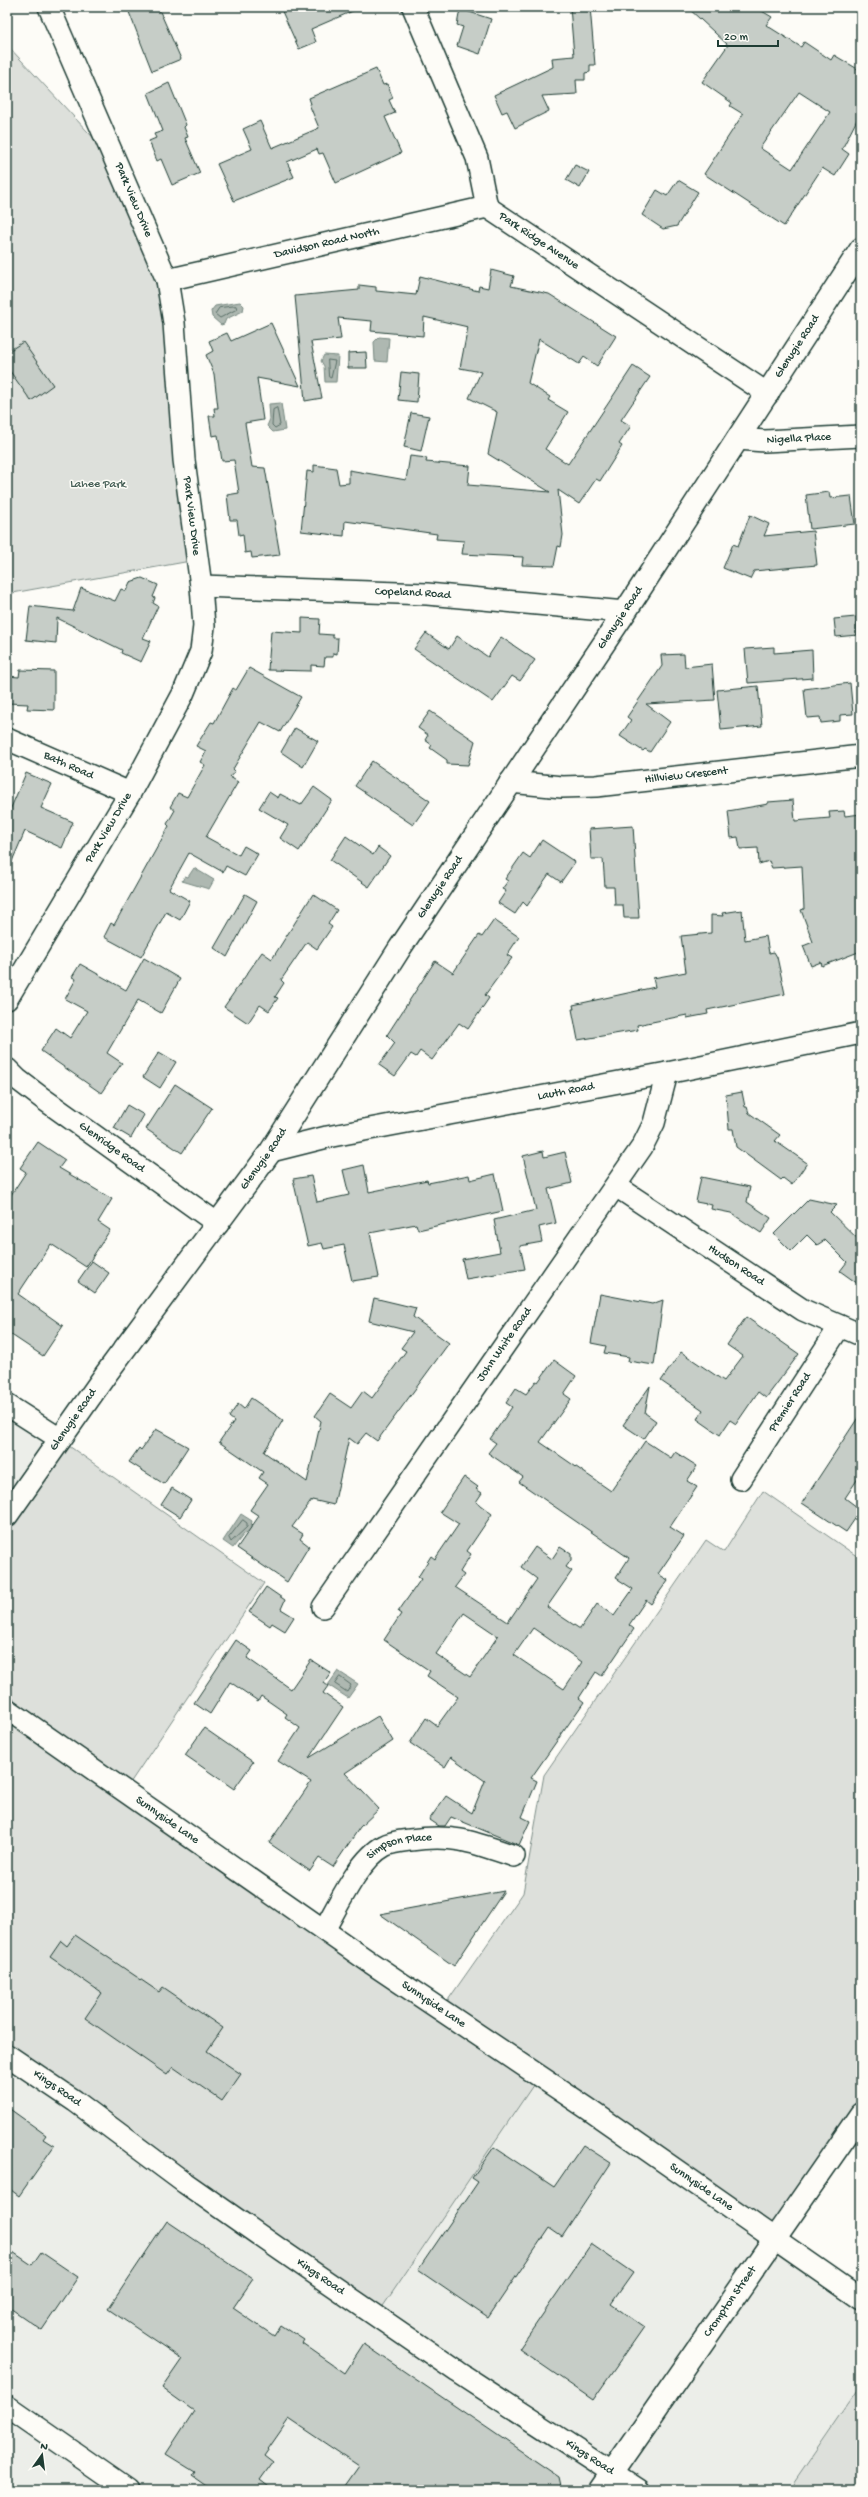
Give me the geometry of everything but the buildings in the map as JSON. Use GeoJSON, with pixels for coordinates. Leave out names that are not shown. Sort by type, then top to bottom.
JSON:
{"type":"FeatureCollection","features":[{"type":"Feature","properties":{"kind":"street","name":"Park View Drive"},"geometry":{"type":"LineString","coordinates":[[7,999],[130,793],[183,694],[201,651],[204,626],[201,586],[184,460],[174,323],[167,280],[49,7]]}},
{"type":"Feature","properties":{"kind":"street","name":"Park Ridge Avenue"},"geometry":{"type":"LineString","coordinates":[[413,7],[477,158],[487,207],[768,394]]}},
{"type":"Feature","properties":{"kind":"street","name":"Davidson Road North"},"geometry":{"type":"LineString","coordinates":[[167,280],[487,207]]}},
{"type":"Feature","properties":{"kind":"street","name":"Glenugie Road"},"geometry":{"type":"LineString","coordinates":[[7,1516],[60,1439],[271,1151],[400,948],[625,612],[861,249]]}},
{"type":"Feature","properties":{"kind":"street","name":"Nigella Place"},"geometry":{"type":"LineString","coordinates":[[737,439],[765,441],[861,436]]}},
{"type":"Feature","properties":{"kind":"street","name":"Copeland Road"},"geometry":{"type":"LineString","coordinates":[[201,586],[427,594],[625,612]]}},
{"type":"Feature","properties":{"kind":"street","name":"Bath Road"},"geometry":{"type":"LineString","coordinates":[[7,739],[130,793]]}},
{"type":"Feature","properties":{"kind":"street","name":"Hillview Crescent"},"geometry":{"type":"LineString","coordinates":[[510,782],[562,787],[596,786],[861,756]]}},
{"type":"Feature","properties":{"kind":"street","name":"Lauth Road"},"geometry":{"type":"LineString","coordinates":[[271,1151],[327,1137],[667,1073],[861,1033]]}},
{"type":"Feature","properties":{"kind":"street","name":"Glenridge Road"},"geometry":{"type":"LineString","coordinates":[[7,1068],[17,1079],[42,1098],[218,1224]]}},
{"type":"Feature","properties":{"kind":"street","name":"John White Road"},"geometry":{"type":"LineString","coordinates":[[323,1606],[642,1147],[654,1123],[667,1073]]}},
{"type":"Feature","properties":{"kind":"street","name":"Hudson Road"},"geometry":{"type":"LineString","coordinates":[[616,1186],[802,1310],[861,1335]]}},
{"type":"Feature","properties":{"kind":"street","name":"Premier Road"},"geometry":{"type":"LineString","coordinates":[[741,1479],[840,1326]]}},
{"type":"Feature","properties":{"kind":"street"},"geometry":{"type":"LineString","coordinates":[[7,1405],[60,1439]]}},
{"type":"Feature","properties":{"kind":"street","name":"Sunnyside Lane"},"geometry":{"type":"LineString","coordinates":[[7,1709],[324,1930],[861,2299]]}},
{"type":"Feature","properties":{"kind":"street","name":"Simpson Place"},"geometry":{"type":"LineString","coordinates":[[324,1930],[348,1889],[369,1859],[384,1846],[422,1838],[456,1837],[514,1856]]}},
{"type":"Feature","properties":{"kind":"street","name":"Kings Road"},"geometry":{"type":"LineString","coordinates":[[7,2055],[75,2101],[184,2183],[458,2372],[613,2471],[639,2490]]}},
{"type":"Feature","properties":{"kind":"street","name":"Crompton Street"},"geometry":{"type":"LineString","coordinates":[[600,2490],[861,2114]]}},
{"type":"Feature","properties":{"kind":"street"},"geometry":{"type":"LineString","coordinates":[[7,2406],[128,2490]]}},
{"type":"Feature","properties":{"kind":"shaded area"},"geometry":{"type":"Polygon","coordinates":[[[7,1405],[59,1439],[7,1516],[7,1405]]]}},
{"type":"Feature","properties":{"kind":"shaded area"},"geometry":{"type":"Polygon","coordinates":[[[7,2053],[540,2075],[861,2297],[861,2385],[789,2490],[7,2490],[7,2053]]]}},
{"type":"Feature","properties":{"kind":"green space","name":"Lahee Park"},"geometry":{"type":"Polygon","coordinates":[[[7,45],[115,161],[166,279],[196,560],[7,594],[7,45]]]}},
{"type":"Feature","properties":{"kind":"green space"},"geometry":{"type":"Polygon","coordinates":[[[59,1439],[264,1583],[124,1792],[441,2010],[523,1893],[544,1775],[706,1540],[724,1552],[763,1491],[861,1559],[861,2111],[774,2238],[540,2075],[377,2315],[7,2053],[7,1516],[59,1439]]]}},
{"type":"Feature","properties":{"kind":"green space"},"geometry":{"type":"Polygon","coordinates":[[[861,2385],[861,2490],[789,2490],[861,2385]]]}},
{"type":"Feature","properties":{"kind":"water"},"geometry":{"type":"Polygon","coordinates":[[[240,302],[244,306],[243,311],[226,319],[224,324],[221,325],[212,317],[211,311],[215,306],[240,302]]]}},
{"type":"Feature","properties":{"kind":"water"},"geometry":{"type":"Polygon","coordinates":[[[379,337],[389,338],[387,362],[375,361],[374,342],[379,337]]]}},
{"type":"Feature","properties":{"kind":"water"},"geometry":{"type":"Polygon","coordinates":[[[324,355],[338,356],[336,382],[325,382],[324,366],[321,361],[324,355]]]}},
{"type":"Feature","properties":{"kind":"water"},"geometry":{"type":"Polygon","coordinates":[[[281,403],[285,430],[273,432],[267,426],[270,419],[269,404],[281,403]]]}},
{"type":"Feature","properties":{"kind":"water"},"geometry":{"type":"Polygon","coordinates":[[[194,868],[214,880],[209,889],[182,881],[185,876],[188,877],[194,868]]]}},
{"type":"Feature","properties":{"kind":"water"},"geometry":{"type":"Polygon","coordinates":[[[241,1514],[252,1521],[250,1531],[244,1534],[233,1548],[223,1541],[241,1514]]]}},
{"type":"Feature","properties":{"kind":"water"},"geometry":{"type":"Polygon","coordinates":[[[338,1671],[358,1684],[348,1698],[328,1685],[338,1671]]]}}]}
